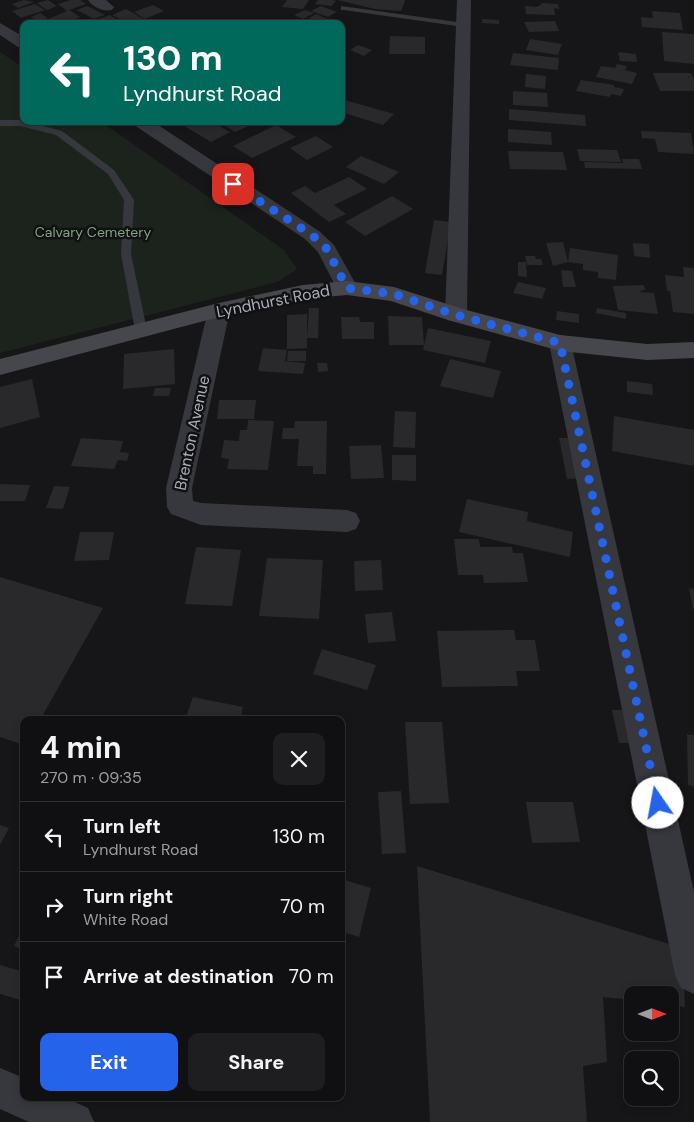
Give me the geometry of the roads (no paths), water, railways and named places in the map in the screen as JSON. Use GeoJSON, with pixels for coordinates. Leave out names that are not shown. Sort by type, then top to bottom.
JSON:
{"type":"FeatureCollection","features":[{"type":"Feature","properties":{"kind":"street"},"geometry":{"type":"LineString","coordinates":[[456,315],[464,0]]}},
{"type":"Feature","properties":{"kind":"street"},"geometry":{"type":"LineString","coordinates":[[0,28],[20,41]]}},
{"type":"Feature","properties":{"kind":"street"},"geometry":{"type":"LineString","coordinates":[[146,125],[312,235],[327,249],[347,288]]}},
{"type":"Feature","properties":{"kind":"street","name":"Lyndhurst Road"},"geometry":{"type":"LineString","coordinates":[[0,367],[219,310],[303,292],[347,288],[394,294],[456,315],[560,343],[647,352],[694,350]]}},
{"type":"Feature","properties":{"kind":"street","name":"Brenton Avenue"},"geometry":{"type":"LineString","coordinates":[[219,310],[178,488],[180,507],[201,514],[348,521]]}},
{"type":"Feature","properties":{"kind":"street"},"geometry":{"type":"LineString","coordinates":[[560,343],[694,976]]}},
{"type":"Feature","properties":{"kind":"street"},"geometry":{"type":"LineString","coordinates":[[0,1088],[20,1097]]}},
{"type":"Feature","properties":{"kind":"street"},"geometry":{"type":"LineString","coordinates":[[28,1101],[74,1122]]}},
{"type":"Feature","properties":{"kind":"lane"},"geometry":{"type":"LineString","coordinates":[[344,8],[464,25]]}},
{"type":"Feature","properties":{"kind":"lane"},"geometry":{"type":"LineString","coordinates":[[0,123],[20,123]]}},
{"type":"Feature","properties":{"kind":"lane"},"geometry":{"type":"LineString","coordinates":[[28,125],[60,133],[111,172],[129,200],[126,254],[141,330]]}},
{"type":"Feature","properties":{"kind":"park label","name":"Calvary Cemetery"},"geometry":{"type":"Point","coordinates":[93,232]}}]}
